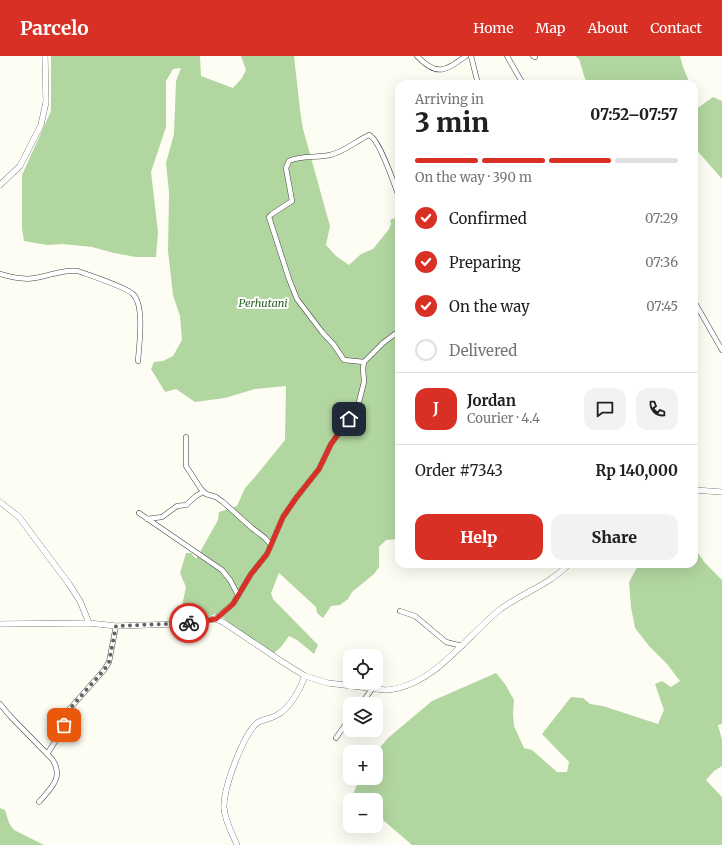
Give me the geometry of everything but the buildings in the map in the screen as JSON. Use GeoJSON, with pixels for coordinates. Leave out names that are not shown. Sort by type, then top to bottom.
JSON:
{"type":"FeatureCollection","features":[{"type":"Feature","properties":{"kind":"street"},"geometry":{"type":"LineString","coordinates":[[0,185],[20,166],[41,125],[46,102],[45,56]]}},
{"type":"Feature","properties":{"kind":"street"},"geometry":{"type":"LineString","coordinates":[[417,56],[428,67],[442,70],[447,69],[466,56]]}},
{"type":"Feature","properties":{"kind":"street"},"geometry":{"type":"LineString","coordinates":[[471,56],[477,80]]}},
{"type":"Feature","properties":{"kind":"street"},"geometry":{"type":"LineString","coordinates":[[507,56],[521,80]]}},
{"type":"Feature","properties":{"kind":"street"},"geometry":{"type":"LineString","coordinates":[[364,362],[344,360],[297,298],[289,279],[270,217],[272,214],[292,201],[286,168],[289,161],[332,155],[369,135],[374,138],[381,151],[395,187]]}},
{"type":"Feature","properties":{"kind":"street"},"geometry":{"type":"LineString","coordinates":[[0,274],[9,277],[32,279],[72,270],[129,291],[136,299],[140,315],[138,361]]}},
{"type":"Feature","properties":{"kind":"street"},"geometry":{"type":"LineString","coordinates":[[698,308],[722,350]]}},
{"type":"Feature","properties":{"kind":"street"},"geometry":{"type":"LineString","coordinates":[[0,624],[89,623],[116,626],[179,624],[216,619],[223,614],[233,604],[251,574],[264,558],[271,546],[283,517],[319,469],[331,444],[354,412],[359,402],[364,382],[364,362],[383,343],[395,337]]}},
{"type":"Feature","properties":{"kind":"street"},"geometry":{"type":"LineString","coordinates":[[186,437],[186,466],[203,492],[223,502],[265,538],[271,546]]}},
{"type":"Feature","properties":{"kind":"street"},"geometry":{"type":"LineString","coordinates":[[698,490],[722,492]]}},
{"type":"Feature","properties":{"kind":"street"},"geometry":{"type":"LineString","coordinates":[[147,519],[162,517],[177,506],[186,505],[203,492]]}},
{"type":"Feature","properties":{"kind":"street"},"geometry":{"type":"LineString","coordinates":[[0,502],[19,517],[69,584],[80,601],[89,623]]}},
{"type":"Feature","properties":{"kind":"street"},"geometry":{"type":"LineString","coordinates":[[139,513],[222,570],[230,580],[238,595]]}},
{"type":"Feature","properties":{"kind":"street"},"geometry":{"type":"LineString","coordinates":[[366,697],[372,689],[392,690],[414,682],[438,667],[499,610],[548,582],[565,568]]}},
{"type":"Feature","properties":{"kind":"street"},"geometry":{"type":"LineString","coordinates":[[400,611],[415,616],[446,642],[462,646]]}},
{"type":"Feature","properties":{"kind":"street"},"geometry":{"type":"LineString","coordinates":[[223,614],[223,622]]}},
{"type":"Feature","properties":{"kind":"street"},"geometry":{"type":"LineString","coordinates":[[216,619],[223,622],[280,661],[305,676],[328,683],[343,685]]}},
{"type":"Feature","properties":{"kind":"street"},"geometry":{"type":"LineString","coordinates":[[47,754],[62,732],[66,713],[104,670],[109,662],[116,626]]}},
{"type":"Feature","properties":{"kind":"street"},"geometry":{"type":"LineString","coordinates":[[237,845],[227,823],[224,808],[225,794],[235,762],[253,728],[261,721],[274,717],[283,711],[299,689],[305,676]]}},
{"type":"Feature","properties":{"kind":"street"},"geometry":{"type":"LineString","coordinates":[[0,704],[57,766],[56,779],[53,787],[39,802]]}},
{"type":"Feature","properties":{"kind":"street"},"geometry":{"type":"LineString","coordinates":[[336,738],[343,728]]}},
{"type":"Feature","properties":{"kind":"green space","name":"Perhutani"},"geometry":{"type":"Polygon","coordinates":[[[51,56],[200,56],[201,76],[233,88],[242,78],[246,70],[241,56],[294,56],[303,129],[330,226],[326,245],[336,256],[349,265],[361,254],[373,249],[389,229],[391,224],[390,220],[395,218],[395,539],[386,540],[379,547],[379,567],[374,574],[352,592],[348,599],[340,605],[331,606],[323,618],[317,613],[316,607],[279,573],[271,593],[273,599],[318,645],[314,654],[297,640],[289,636],[281,647],[273,654],[236,630],[225,619],[216,614],[200,619],[182,606],[186,587],[180,573],[186,553],[191,553],[196,559],[218,520],[219,512],[237,506],[245,488],[285,440],[286,386],[255,389],[225,398],[195,402],[176,389],[165,392],[151,369],[154,362],[163,361],[173,356],[182,340],[180,316],[173,295],[168,251],[169,192],[166,163],[174,134],[176,81],[181,68],[173,69],[166,81],[166,127],[151,172],[158,232],[156,257],[136,257],[92,247],[63,244],[47,245],[24,241],[22,228],[22,175],[51,111],[51,56]]]}},
{"type":"Feature","properties":{"kind":"green space"},"geometry":{"type":"Polygon","coordinates":[[[575,56],[680,56],[688,80],[585,80],[579,59],[575,56]]]}},
{"type":"Feature","properties":{"kind":"green space"},"geometry":{"type":"Polygon","coordinates":[[[713,97],[722,101],[722,179],[698,152],[698,108],[713,97]]]}},
{"type":"Feature","properties":{"kind":"green space"},"geometry":{"type":"Polygon","coordinates":[[[698,553],[705,563],[722,580],[722,724],[718,725],[722,740],[722,766],[714,771],[706,780],[722,797],[722,845],[412,845],[383,820],[383,793],[353,793],[357,785],[383,785],[382,745],[388,738],[432,701],[496,673],[505,684],[514,700],[514,726],[524,748],[532,750],[557,772],[567,772],[569,762],[542,734],[571,697],[583,698],[590,704],[603,706],[658,724],[664,710],[655,684],[662,681],[671,687],[680,681],[635,628],[631,607],[629,582],[637,568],[698,568],[698,553]]]}},
{"type":"Feature","properties":{"kind":"green space"},"geometry":{"type":"Polygon","coordinates":[[[0,808],[5,810],[9,823],[14,830],[44,845],[0,845],[0,808]]]}},
{"type":"Feature","properties":{"kind":"way so far"},"geometry":{"type":"LineString","coordinates":[[64,725],[64,717],[68,710],[104,670],[109,662],[116,626],[189,623]]}},
{"type":"Feature","properties":{"kind":"route"},"geometry":{"type":"LineString","coordinates":[[189,623],[216,619],[233,604],[251,574],[267,554],[283,517],[319,469],[331,444],[349,419]]}}]}
